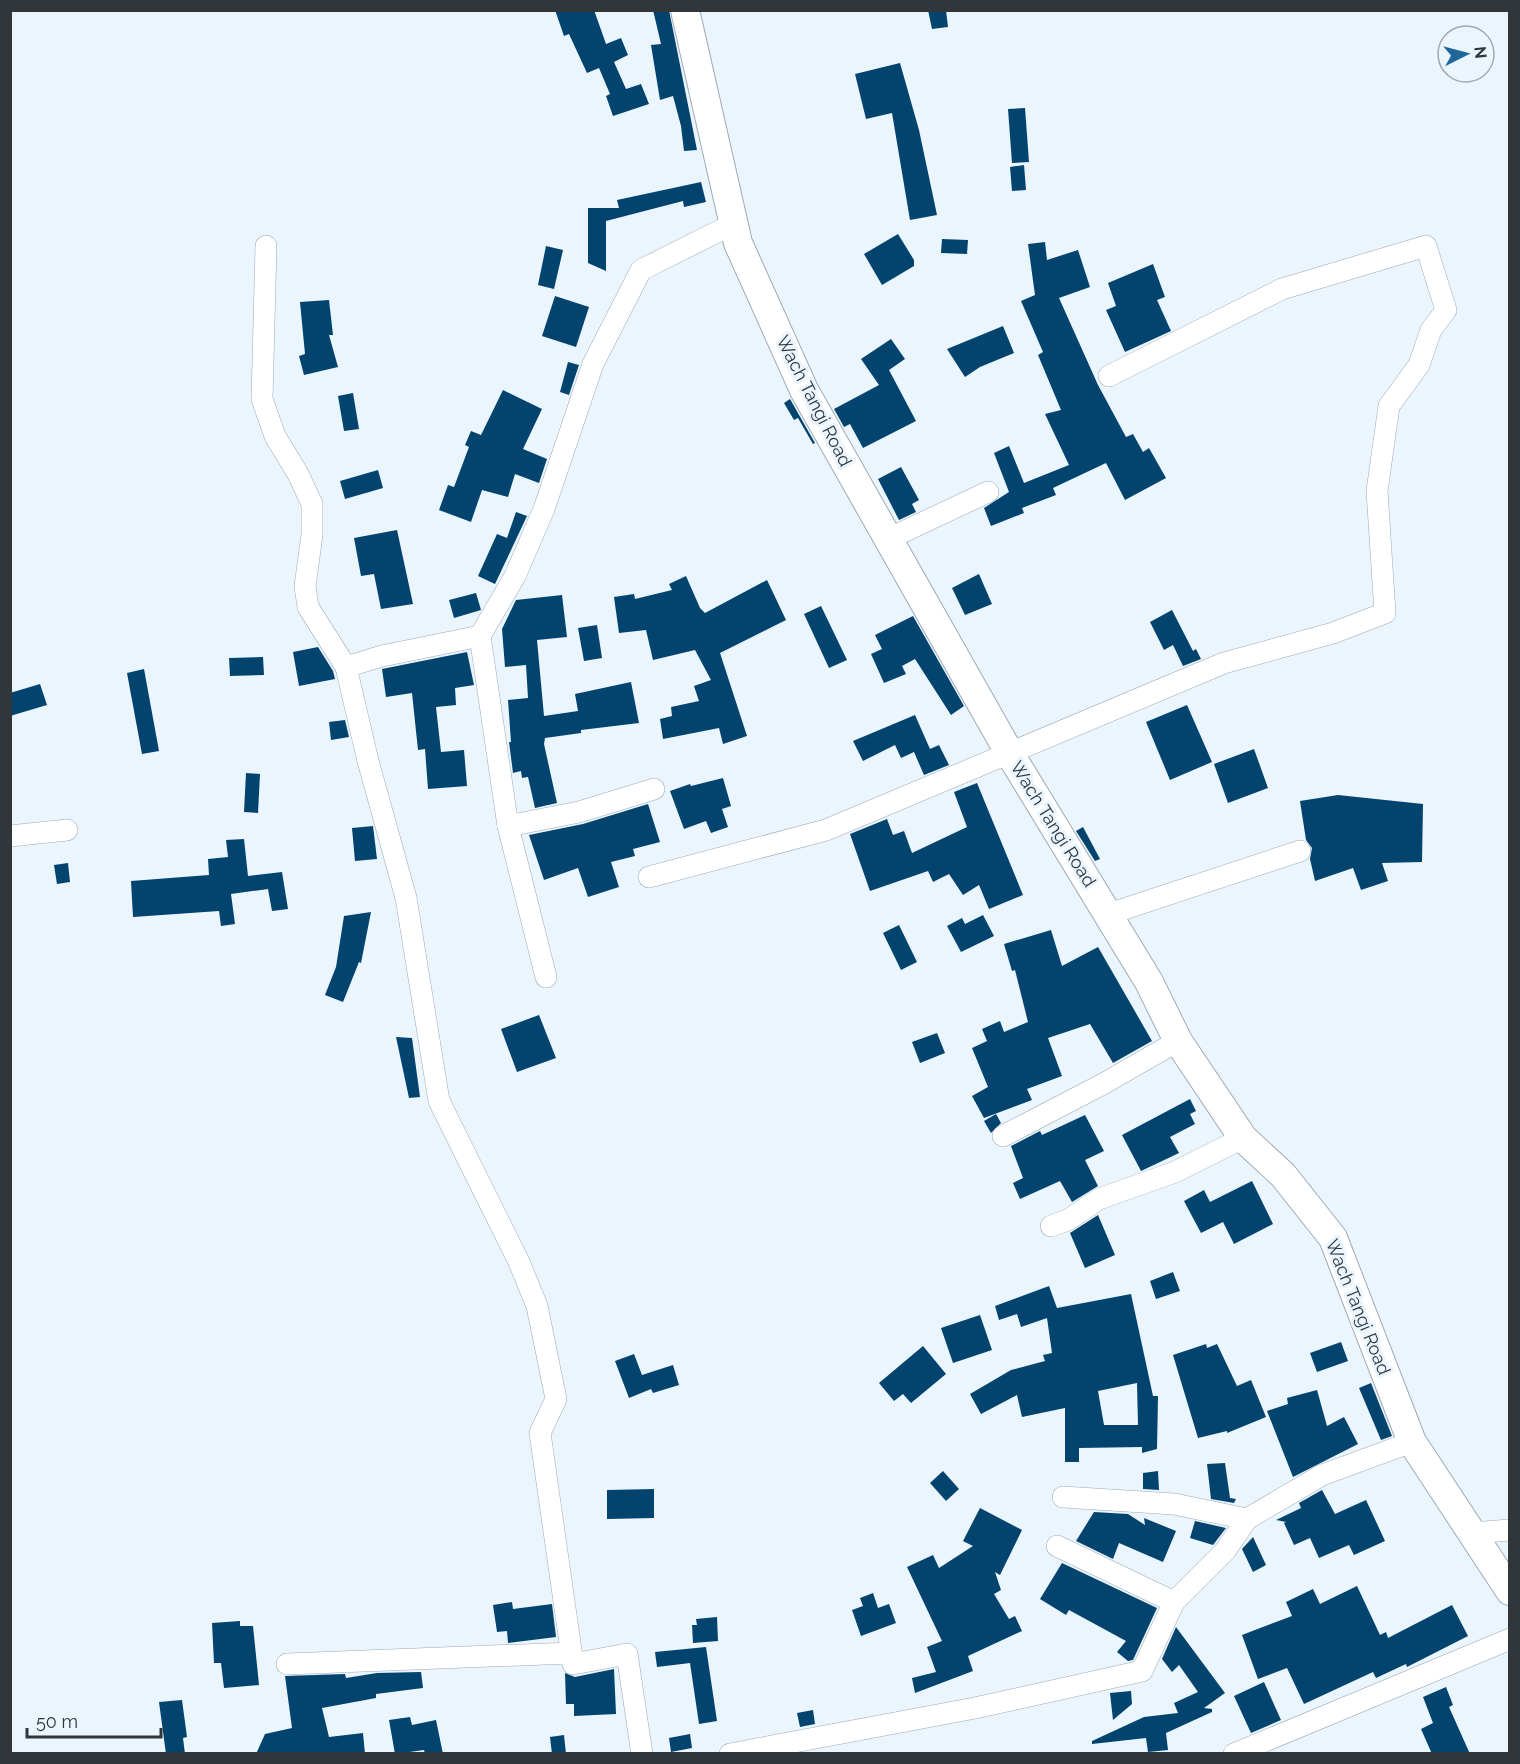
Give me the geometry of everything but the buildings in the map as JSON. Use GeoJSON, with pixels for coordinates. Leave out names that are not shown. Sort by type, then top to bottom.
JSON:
{"type":"FeatureCollection","features":[{"type":"Feature","properties":{"kind":"main road","name":"Wach Tangi Road"},"geometry":{"type":"LineString","coordinates":[[685,10],[738,243],[804,390],[1010,754],[1149,982],[1178,1041],[1243,1138],[1283,1175],[1333,1238],[1412,1442],[1509,1591]]}},
{"type":"Feature","properties":{"kind":"street"},"geometry":{"type":"LineString","coordinates":[[546,977],[508,826],[480,636],[515,576],[544,509],[593,364],[641,270],[733,224]]}},
{"type":"Feature","properties":{"kind":"street"},"geometry":{"type":"LineString","coordinates":[[266,246],[262,399],[275,436],[298,474],[312,504],[312,535],[305,586],[308,607],[346,667],[368,761],[406,898],[439,1101],[519,1262],[537,1306],[556,1399],[540,1433],[573,1664],[627,1654],[642,1754]]}},
{"type":"Feature","properties":{"kind":"street"},"geometry":{"type":"LineString","coordinates":[[649,877],[826,830],[1224,663],[1333,633],[1385,613],[1377,491],[1389,406],[1419,365],[1431,330],[1446,310],[1426,246],[1282,289],[1109,376]]}},
{"type":"Feature","properties":{"kind":"street"},"geometry":{"type":"LineString","coordinates":[[888,539],[988,492]]}},
{"type":"Feature","properties":{"kind":"street"},"geometry":{"type":"LineString","coordinates":[[346,667],[382,656],[480,636]]}},
{"type":"Feature","properties":{"kind":"street"},"geometry":{"type":"LineString","coordinates":[[508,826],[579,812],[654,789]]}},
{"type":"Feature","properties":{"kind":"street"},"geometry":{"type":"LineString","coordinates":[[10,836],[67,830]]}},
{"type":"Feature","properties":{"kind":"street"},"geometry":{"type":"LineString","coordinates":[[1109,914],[1300,852]]}},
{"type":"Feature","properties":{"kind":"street"},"geometry":{"type":"LineString","coordinates":[[1003,1136],[1103,1084],[1178,1041]]}},
{"type":"Feature","properties":{"kind":"street"},"geometry":{"type":"LineString","coordinates":[[1051,1226],[1068,1220],[1099,1200],[1175,1172],[1243,1138]]}},
{"type":"Feature","properties":{"kind":"street"},"geometry":{"type":"LineString","coordinates":[[730,1754],[975,1708],[1142,1671],[1174,1602],[1225,1551],[1247,1519],[1322,1475],[1412,1442]]}},
{"type":"Feature","properties":{"kind":"street"},"geometry":{"type":"LineString","coordinates":[[1063,1497],[1174,1504],[1247,1519]]}},
{"type":"Feature","properties":{"kind":"street"},"geometry":{"type":"LineString","coordinates":[[1471,1533],[1509,1530]]}},
{"type":"Feature","properties":{"kind":"street"},"geometry":{"type":"LineString","coordinates":[[1057,1546],[1174,1602]]}},
{"type":"Feature","properties":{"kind":"street"},"geometry":{"type":"LineString","coordinates":[[1234,1754],[1509,1640]]}},
{"type":"Feature","properties":{"kind":"street"},"geometry":{"type":"LineString","coordinates":[[287,1664],[572,1653]]}}]}
